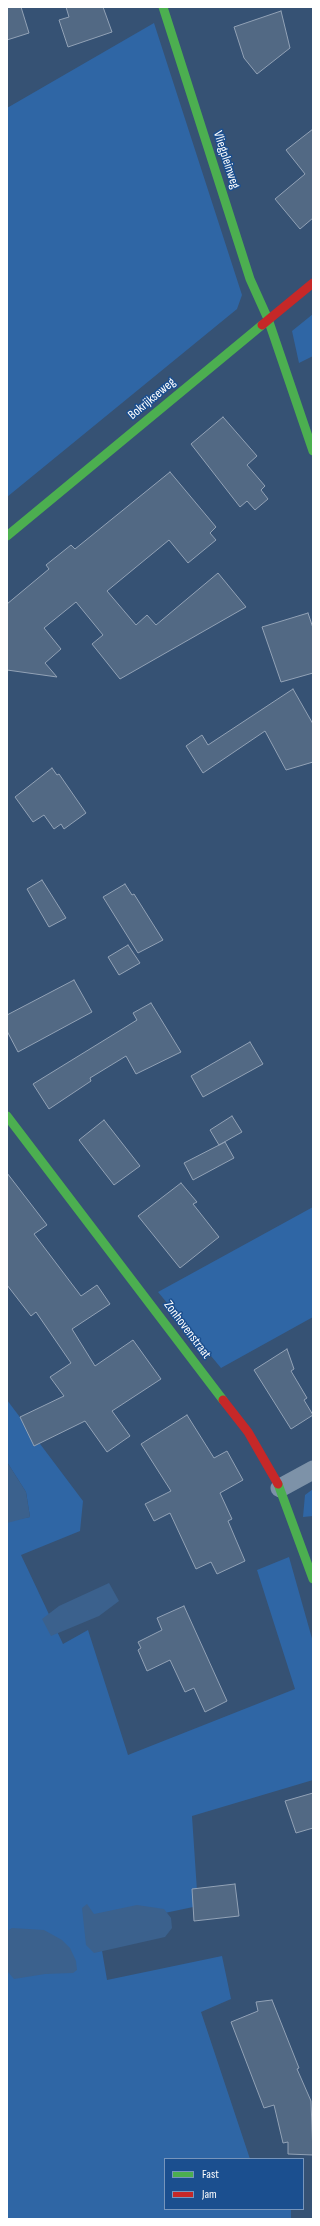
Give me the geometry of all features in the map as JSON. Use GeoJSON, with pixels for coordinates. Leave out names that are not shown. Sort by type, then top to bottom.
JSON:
{"type":"FeatureCollection","features":[{"type":"Feature","properties":{"kind":"street","name":"Vliegpleinweg"},"geometry":{"type":"LineString","coordinates":[[163,7],[250,279],[268,319],[313,451]]}},
{"type":"Feature","properties":{"kind":"street","name":"Bokrijkseweg"},"geometry":{"type":"LineString","coordinates":[[7,536],[313,283]]}},
{"type":"Feature","properties":{"kind":"street","name":"Zonhovenstraat"},"geometry":{"type":"LineString","coordinates":[[7,1116],[248,1432],[280,1488],[313,1579]]}},
{"type":"Feature","properties":{"kind":"street"},"geometry":{"type":"LineString","coordinates":[[280,1488],[313,1470]]}},
{"type":"Feature","properties":{"kind":"shaded area"},"geometry":{"type":"Polygon","coordinates":[[[154,23],[242,295],[237,309],[7,497],[7,108],[154,23]]]}},
{"type":"Feature","properties":{"kind":"shaded area"},"geometry":{"type":"Polygon","coordinates":[[[313,314],[313,356],[299,363],[292,331],[313,314]]]}},
{"type":"Feature","properties":{"kind":"shaded area"},"geometry":{"type":"Polygon","coordinates":[[[313,1207],[313,1317],[221,1368],[158,1292],[313,1207]]]}},
{"type":"Feature","properties":{"kind":"shaded area"},"geometry":{"type":"Polygon","coordinates":[[[7,1400],[83,1501],[80,1531],[21,1555],[63,1644],[88,1630],[128,1755],[295,1689],[257,1570],[289,1557],[313,1642],[313,1780],[192,1816],[198,1906],[98,1927],[107,1980],[222,1956],[231,1999],[201,2012],[250,2158],[164,2158],[164,2210],[291,2210],[291,2219],[7,2219],[7,1521],[30,1517],[26,1492],[7,1462],[7,1400]]]}},
{"type":"Feature","properties":{"kind":"shaded area"},"geometry":{"type":"Polygon","coordinates":[[[7,1462],[26,1492],[30,1517],[7,1523],[7,1462]]]}},
{"type":"Feature","properties":{"kind":"shaded area"},"geometry":{"type":"Polygon","coordinates":[[[313,1489],[313,1516],[303,1517],[305,1495],[313,1489]]]}},
{"type":"Feature","properties":{"kind":"shaded area"},"geometry":{"type":"Polygon","coordinates":[[[109,1583],[119,1601],[99,1616],[51,1636],[42,1619],[59,1606],[109,1583]]]}},
{"type":"Feature","properties":{"kind":"shaded area"},"geometry":{"type":"Polygon","coordinates":[[[87,1904],[94,1914],[137,1905],[164,1909],[171,1918],[172,1928],[165,1937],[94,1953],[86,1945],[82,1908],[87,1904]]]}},
{"type":"Feature","properties":{"kind":"shaded area"},"geometry":{"type":"Polygon","coordinates":[[[12,1928],[44,1930],[62,1940],[70,1948],[76,1961],[77,1970],[73,1973],[45,1974],[14,1979],[7,1971],[7,1931],[12,1928]]]}},
{"type":"Feature","properties":{"kind":"building"},"geometry":{"type":"Polygon","coordinates":[[[7,7],[21,7],[29,33],[7,40],[7,7]]]}},
{"type":"Feature","properties":{"kind":"building"},"geometry":{"type":"Polygon","coordinates":[[[66,7],[103,7],[112,32],[68,47],[59,20],[69,17],[66,7]]]}},
{"type":"Feature","properties":{"kind":"building"},"geometry":{"type":"Polygon","coordinates":[[[281,11],[290,48],[257,74],[244,58],[234,27],[281,11]]]}},
{"type":"Feature","properties":{"kind":"building"},"geometry":{"type":"Polygon","coordinates":[[[313,129],[313,218],[300,229],[275,199],[305,174],[286,150],[313,129]]]}},
{"type":"Feature","properties":{"kind":"building"},"geometry":{"type":"Polygon","coordinates":[[[223,417],[257,456],[247,465],[265,486],[261,490],[268,499],[255,510],[247,501],[240,507],[191,444],[223,417]]]}},
{"type":"Feature","properties":{"kind":"building"},"geometry":{"type":"Polygon","coordinates":[[[170,472],[216,527],[210,533],[216,540],[188,563],[169,540],[107,591],[136,625],[147,615],[156,625],[218,573],[246,607],[120,679],[92,644],[103,635],[76,602],[44,628],[61,649],[45,663],[57,677],[7,670],[7,604],[49,569],[46,565],[71,545],[75,549],[170,472]]]}},
{"type":"Feature","properties":{"kind":"building"},"geometry":{"type":"Polygon","coordinates":[[[308,613],[313,628],[313,673],[281,682],[262,627],[308,613]]]}},
{"type":"Feature","properties":{"kind":"building"},"geometry":{"type":"Polygon","coordinates":[[[293,689],[313,724],[313,762],[286,770],[265,731],[203,773],[186,746],[202,735],[208,745],[293,689]]]}},
{"type":"Feature","properties":{"kind":"building"},"geometry":{"type":"Polygon","coordinates":[[[52,768],[57,775],[59,774],[86,813],[64,829],[61,824],[54,829],[44,815],[33,822],[15,797],[52,768]]]}},
{"type":"Feature","properties":{"kind":"building"},"geometry":{"type":"Polygon","coordinates":[[[42,880],[66,918],[49,927],[27,889],[42,880]]]}},
{"type":"Feature","properties":{"kind":"building"},"geometry":{"type":"Polygon","coordinates":[[[125,884],[132,895],[134,894],[163,940],[138,953],[103,897],[125,884]]]}},
{"type":"Feature","properties":{"kind":"building"},"geometry":{"type":"Polygon","coordinates":[[[128,945],[140,963],[119,975],[108,957],[128,945]]]}},
{"type":"Feature","properties":{"kind":"building"},"geometry":{"type":"Polygon","coordinates":[[[74,980],[92,1012],[18,1052],[7,1031],[7,1015],[74,980]]]}},
{"type":"Feature","properties":{"kind":"building"},"geometry":{"type":"Polygon","coordinates":[[[151,1003],[181,1052],[136,1074],[126,1056],[90,1078],[91,1081],[49,1109],[33,1084],[137,1020],[133,1013],[151,1003]]]}},
{"type":"Feature","properties":{"kind":"building"},"geometry":{"type":"Polygon","coordinates":[[[250,1042],[263,1064],[203,1097],[191,1076],[250,1042]]]}},
{"type":"Feature","properties":{"kind":"building"},"geometry":{"type":"Polygon","coordinates":[[[232,1116],[242,1132],[219,1145],[210,1130],[232,1116]]]}},
{"type":"Feature","properties":{"kind":"building"},"geometry":{"type":"Polygon","coordinates":[[[104,1120],[140,1166],[114,1185],[79,1140],[104,1120]]]}},
{"type":"Feature","properties":{"kind":"building"},"geometry":{"type":"Polygon","coordinates":[[[225,1142],[234,1158],[193,1180],[184,1163],[225,1142]]]}},
{"type":"Feature","properties":{"kind":"building"},"geometry":{"type":"Polygon","coordinates":[[[7,1173],[47,1225],[34,1234],[81,1296],[97,1285],[110,1304],[72,1329],[95,1366],[133,1340],[161,1379],[112,1411],[130,1436],[107,1452],[85,1421],[34,1446],[20,1417],[64,1396],[50,1377],[71,1363],[36,1312],[31,1316],[7,1285],[7,1173]]]}},
{"type":"Feature","properties":{"kind":"building"},"geometry":{"type":"Polygon","coordinates":[[[181,1183],[197,1202],[193,1204],[219,1237],[180,1268],[138,1216],[181,1183]]]}},
{"type":"Feature","properties":{"kind":"building"},"geometry":{"type":"Polygon","coordinates":[[[287,1349],[294,1369],[291,1371],[307,1398],[304,1400],[313,1415],[291,1429],[254,1370],[287,1349]]]}},
{"type":"Feature","properties":{"kind":"building"},"geometry":{"type":"Polygon","coordinates":[[[187,1415],[214,1458],[227,1451],[243,1480],[220,1493],[232,1519],[228,1521],[245,1561],[217,1574],[211,1562],[196,1569],[170,1513],[154,1521],[145,1504],[171,1491],[141,1444],[187,1415]]]}},
{"type":"Feature","properties":{"kind":"building"},"geometry":{"type":"Polygon","coordinates":[[[184,1606],[227,1701],[205,1712],[194,1688],[185,1692],[170,1660],[147,1671],[138,1650],[141,1648],[138,1642],[162,1630],[157,1618],[184,1606]]]}},
{"type":"Feature","properties":{"kind":"building"},"geometry":{"type":"Polygon","coordinates":[[[313,1793],[313,1828],[296,1833],[285,1801],[313,1793]]]}},
{"type":"Feature","properties":{"kind":"building"},"geometry":{"type":"Polygon","coordinates":[[[235,1884],[239,1916],[194,1921],[192,1889],[235,1884]]]}},
{"type":"Feature","properties":{"kind":"building"},"geometry":{"type":"Polygon","coordinates":[[[272,2000],[299,2068],[297,2069],[311,2101],[313,2155],[288,2154],[288,2142],[283,2143],[274,2105],[264,2108],[231,2022],[258,2011],[256,2002],[272,2000]]]}},
{"type":"Feature","properties":{"kind":"traffic: fast"},"geometry":{"type":"LineString","coordinates":[[163,7],[250,279],[268,319],[313,451]]}},
{"type":"Feature","properties":{"kind":"traffic: fast"},"geometry":{"type":"LineString","coordinates":[[7,536],[262,325]]}},
{"type":"Feature","properties":{"kind":"traffic: fast"},"geometry":{"type":"LineString","coordinates":[[7,1116],[223,1400]]}},
{"type":"Feature","properties":{"kind":"traffic: fast"},"geometry":{"type":"LineString","coordinates":[[278,1484],[313,1579]]}},
{"type":"Feature","properties":{"kind":"traffic: jam"},"geometry":{"type":"LineString","coordinates":[[262,325],[313,283]]}},
{"type":"Feature","properties":{"kind":"traffic: jam"},"geometry":{"type":"LineString","coordinates":[[223,1400],[248,1432],[278,1484]]}}]}
